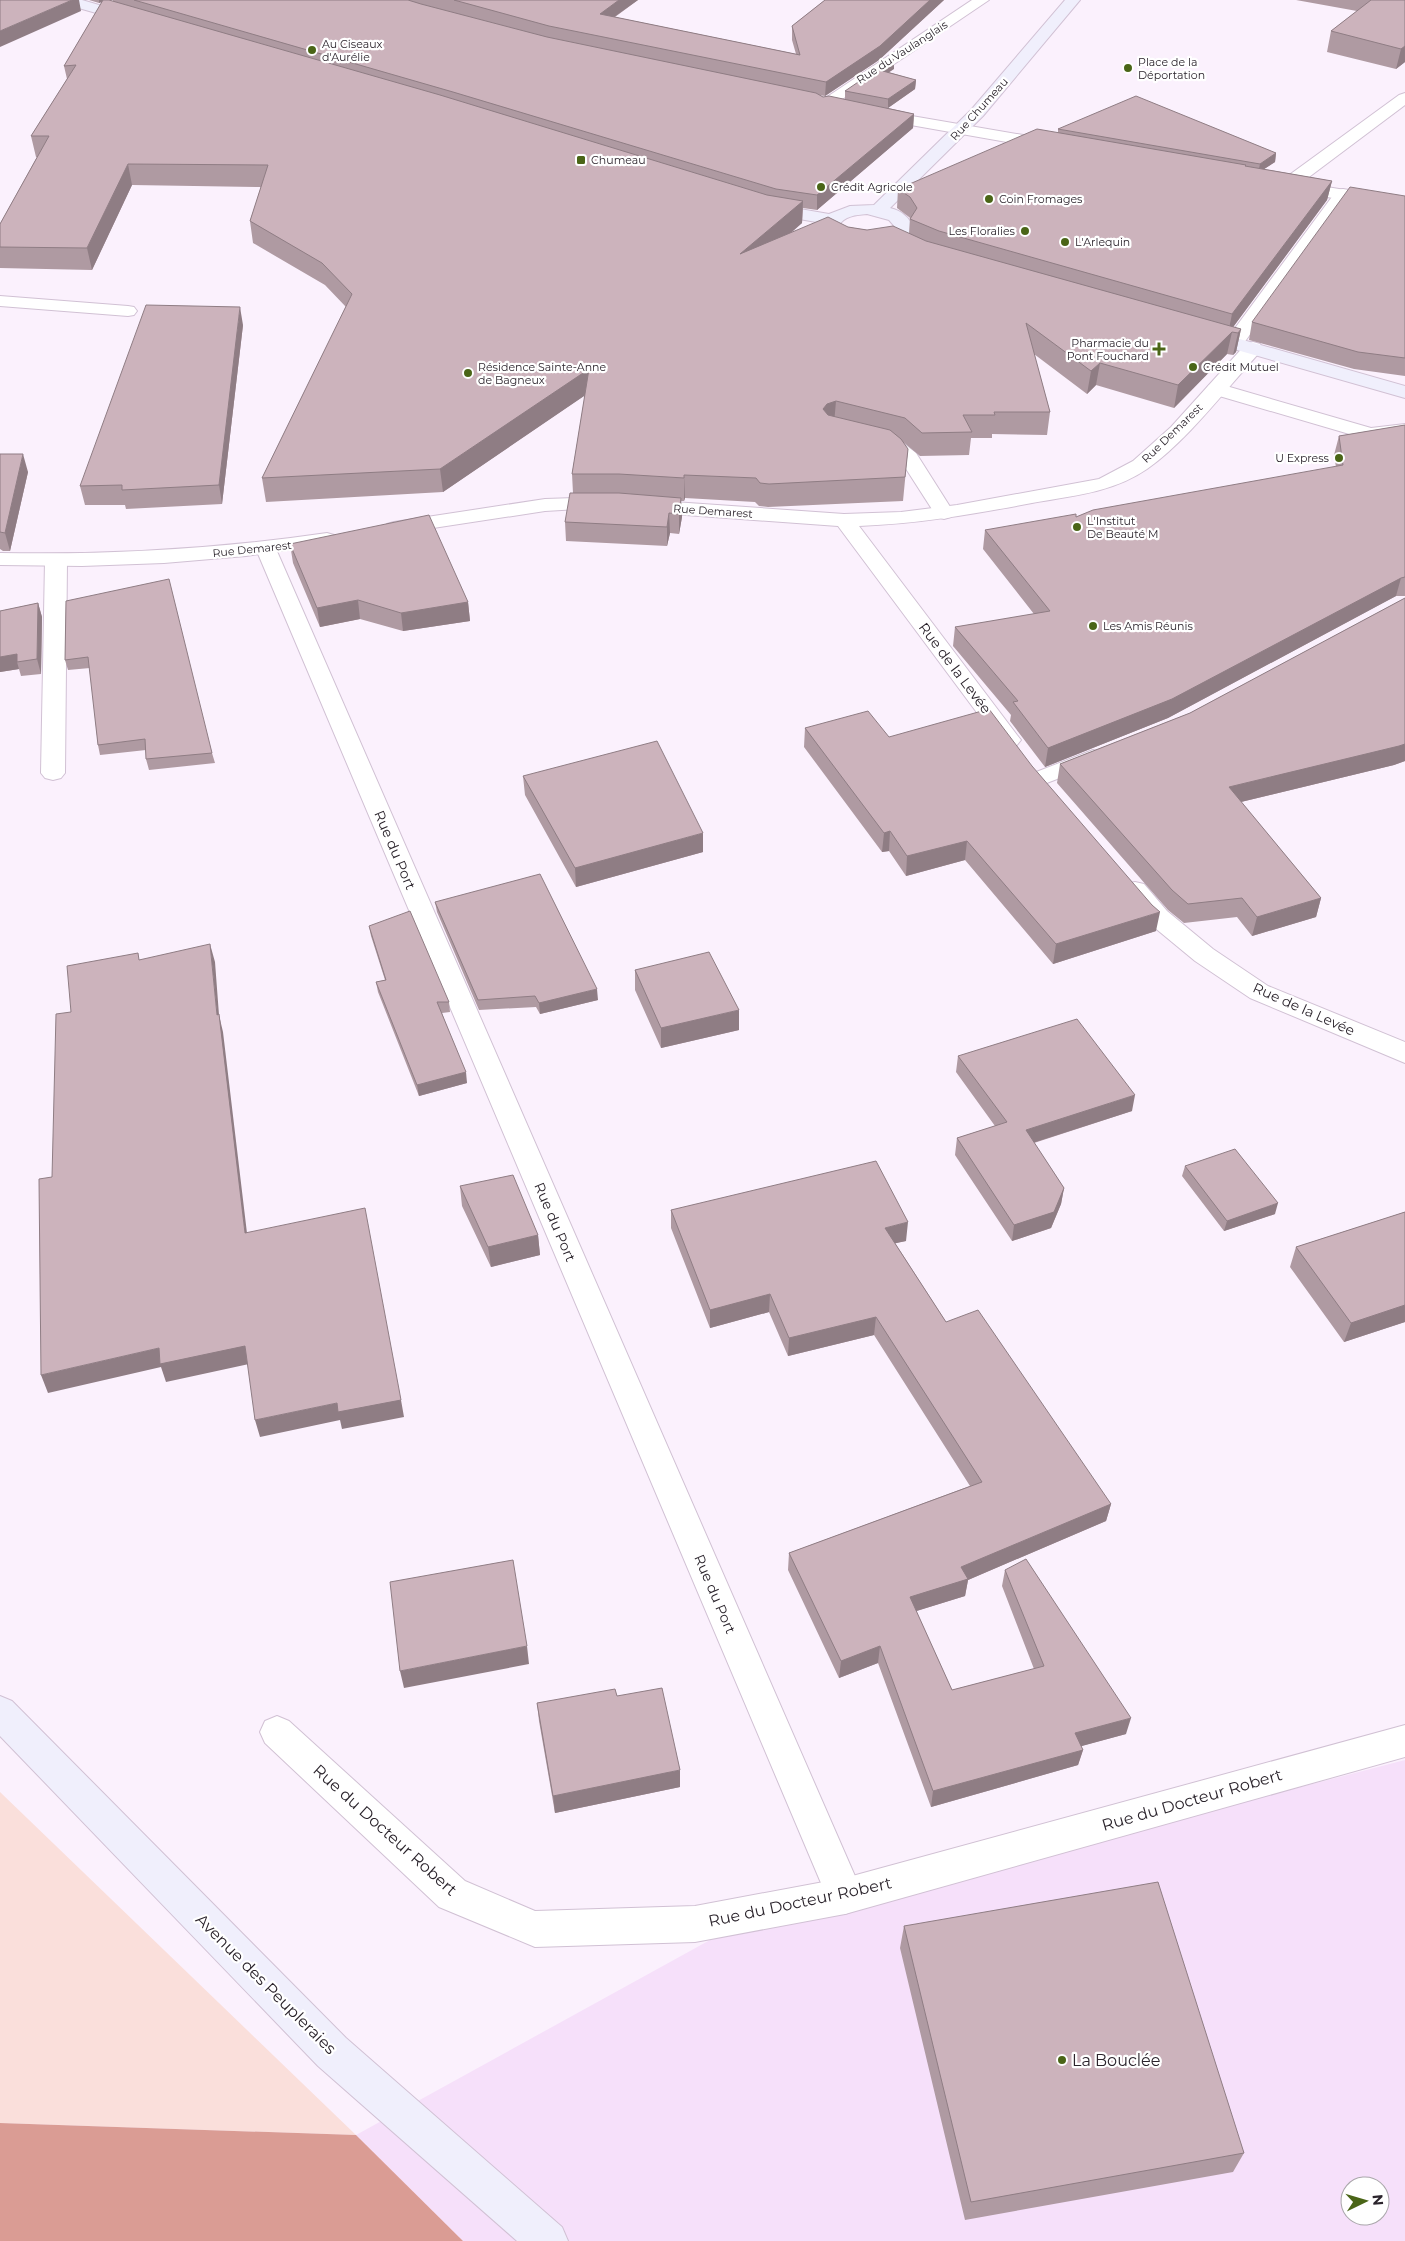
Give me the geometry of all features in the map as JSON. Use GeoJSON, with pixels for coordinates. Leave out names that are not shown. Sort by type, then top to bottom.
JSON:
{"type":"FeatureCollection","features":[{"type":"Feature","properties":{"kind":"street"},"geometry":{"type":"LineString","coordinates":[[66,0],[152,25]]}},
{"type":"Feature","properties":{"kind":"street","name":"Rue du Vaulanglais"},"geometry":{"type":"LineString","coordinates":[[823,105],[982,0]]}},
{"type":"Feature","properties":{"kind":"street","name":"Rue Chumeau"},"geometry":{"type":"LineString","coordinates":[[878,210],[962,129],[1073,0]]}},
{"type":"Feature","properties":{"kind":"street"},"geometry":{"type":"LineString","coordinates":[[1287,185],[1405,98]]}},
{"type":"Feature","properties":{"kind":"street"},"geometry":{"type":"LineString","coordinates":[[804,101],[842,108]]}},
{"type":"Feature","properties":{"kind":"street"},"geometry":{"type":"LineString","coordinates":[[862,112],[1065,147]]}},
{"type":"Feature","properties":{"kind":"street"},"geometry":{"type":"LineString","coordinates":[[1268,182],[1405,206]]}},
{"type":"Feature","properties":{"kind":"street","name":"Rue Demarest"},"geometry":{"type":"LineString","coordinates":[[372,532],[546,505],[592,502],[844,520],[901,518],[944,513],[1105,484],[1140,465],[1178,431],[1216,389],[1343,194]]}},
{"type":"Feature","properties":{"kind":"street"},"geometry":{"type":"LineString","coordinates":[[745,202],[774,211],[832,220]]}},
{"type":"Feature","properties":{"kind":"street"},"geometry":{"type":"LineString","coordinates":[[855,210],[878,210],[898,218],[904,223],[905,229],[902,235],[902,243],[872,244],[847,241],[832,232],[829,226],[837,215],[855,210]]}},
{"type":"Feature","properties":{"kind":"street"},"geometry":{"type":"LineString","coordinates":[[0,301],[128,311]]}},
{"type":"Feature","properties":{"kind":"street"},"geometry":{"type":"LineString","coordinates":[[1184,329],[1405,392]]}},
{"type":"Feature","properties":{"kind":"street"},"geometry":{"type":"LineString","coordinates":[[1216,389],[1370,434],[1405,430]]}},
{"type":"Feature","properties":{"kind":"street"},"geometry":{"type":"LineString","coordinates":[[853,436],[896,447],[909,457],[944,513]]}},
{"type":"Feature","properties":{"kind":"street","name":"Rue de la Levée"},"geometry":{"type":"LineString","coordinates":[[844,520],[1034,772],[1112,750]]}},
{"type":"Feature","properties":{"kind":"street","name":"Rue Demarest"},"geometry":{"type":"LineString","coordinates":[[0,559],[56,561],[182,556],[266,549],[343,536]]}},
{"type":"Feature","properties":{"kind":"street","name":"Rue du Port"},"geometry":{"type":"LineString","coordinates":[[266,549],[845,1896]]}},
{"type":"Feature","properties":{"kind":"street"},"geometry":{"type":"LineString","coordinates":[[53,773],[56,561]]}},
{"type":"Feature","properties":{"kind":"street","name":"Rue de la Levée"},"geometry":{"type":"LineString","coordinates":[[1120,873],[1158,917],[1204,955],[1259,992],[1405,1053]]}},
{"type":"Feature","properties":{"kind":"street","name":"Avenue des Peupleraies"},"geometry":{"type":"LineString","coordinates":[[0,1712],[332,2052],[548,2241]]}},
{"type":"Feature","properties":{"kind":"street","name":"Rue du Docteur Robert"},"geometry":{"type":"LineString","coordinates":[[278,1732],[452,1894],[535,1929],[695,1924],[845,1896],[1405,1741]]}},
{"type":"Feature","properties":{"kind":"shaded area"},"geometry":{"type":"Polygon","coordinates":[[[1405,1760],[1405,2241],[463,2241],[356,2135],[710,1940],[1405,1760]]]}},
{"type":"Feature","properties":{"kind":"shaded area"},"geometry":{"type":"Polygon","coordinates":[[[0,1792],[356,2135],[0,2123],[0,1792]]]}},
{"type":"Feature","properties":{"kind":"shaded area"},"geometry":{"type":"Polygon","coordinates":[[[0,2123],[356,2135],[463,2241],[0,2241],[0,2123]]]}},
{"type":"Feature","properties":{"kind":"building"},"geometry":{"type":"Polygon","coordinates":[[[0,0],[72,0],[0,31],[0,0]]]}},
{"type":"Feature","properties":{"kind":"building"},"geometry":{"type":"Polygon","coordinates":[[[103,0],[109,0],[440,95],[767,195],[803,201],[740,254],[828,217],[848,227],[867,230],[893,226],[926,241],[1241,329],[1238,333],[1232,332],[1178,385],[1100,363],[1091,371],[1026,323],[1050,412],[994,412],[995,415],[963,415],[972,432],[922,433],[905,418],[836,401],[827,404],[823,409],[828,415],[890,430],[901,439],[908,449],[905,477],[769,484],[760,483],[756,478],[684,475],[684,478],[619,474],[572,474],[589,369],[440,469],[262,478],[352,294],[322,263],[250,221],[268,165],[128,164],[87,248],[0,247],[0,224],[49,136],[31,136],[76,65],[64,66],[103,0]]]}},
{"type":"Feature","properties":{"kind":"building"},"geometry":{"type":"Polygon","coordinates":[[[134,0],[408,0],[547,37],[816,93],[823,97],[829,96],[914,114],[817,195],[776,189],[453,92],[134,0]]]}},
{"type":"Feature","properties":{"kind":"building"},"geometry":{"type":"Polygon","coordinates":[[[454,0],[619,0],[600,14],[800,55],[792,26],[825,0],[930,0],[880,46],[826,82],[549,26],[454,0]]]}},
{"type":"Feature","properties":{"kind":"building"},"geometry":{"type":"Polygon","coordinates":[[[1371,0],[1405,0],[1405,46],[1401,49],[1331,31],[1371,0]]]}},
{"type":"Feature","properties":{"kind":"building"},"geometry":{"type":"Polygon","coordinates":[[[892,59],[894,60],[879,70],[916,80],[888,99],[845,91],[892,59]]]}},
{"type":"Feature","properties":{"kind":"building"},"geometry":{"type":"Polygon","coordinates":[[[1136,96],[1276,153],[1260,164],[1058,129],[1136,96]]]}},
{"type":"Feature","properties":{"kind":"building"},"geometry":{"type":"Polygon","coordinates":[[[1037,129],[1332,181],[1232,314],[939,231],[910,219],[917,208],[910,197],[898,189],[1037,129]]]}},
{"type":"Feature","properties":{"kind":"building"},"geometry":{"type":"Polygon","coordinates":[[[1350,187],[1405,196],[1405,358],[1358,352],[1252,322],[1350,187]]]}},
{"type":"Feature","properties":{"kind":"building"},"geometry":{"type":"Polygon","coordinates":[[[146,305],[240,307],[219,485],[122,490],[122,485],[80,486],[146,305]]]}},
{"type":"Feature","properties":{"kind":"building"},"geometry":{"type":"Polygon","coordinates":[[[1405,425],[1405,577],[1172,699],[1048,748],[1013,702],[1018,701],[955,627],[1050,611],[985,530],[1076,514],[1076,517],[1093,510],[1343,465],[1339,436],[1405,425]]]}},
{"type":"Feature","properties":{"kind":"building"},"geometry":{"type":"Polygon","coordinates":[[[0,454],[23,454],[5,533],[0,532],[0,454]]]}},
{"type":"Feature","properties":{"kind":"building"},"geometry":{"type":"Polygon","coordinates":[[[570,493],[619,493],[681,498],[679,514],[669,513],[667,527],[565,522],[570,493]]]}},
{"type":"Feature","properties":{"kind":"building"},"geometry":{"type":"Polygon","coordinates":[[[429,515],[468,602],[401,613],[358,600],[317,608],[290,544],[429,515]]]}},
{"type":"Feature","properties":{"kind":"building"},"geometry":{"type":"Polygon","coordinates":[[[169,579],[212,753],[146,759],[145,739],[98,745],[88,657],[65,660],[66,601],[169,579]]]}},
{"type":"Feature","properties":{"kind":"building"},"geometry":{"type":"Polygon","coordinates":[[[1405,598],[1405,744],[1229,787],[1321,898],[1257,917],[1242,898],[1188,904],[1172,890],[1060,764],[1190,713],[1405,598]]]}},
{"type":"Feature","properties":{"kind":"building"},"geometry":{"type":"Polygon","coordinates":[[[38,603],[37,659],[17,662],[17,654],[0,657],[0,611],[38,603]]]}},
{"type":"Feature","properties":{"kind":"building"},"geometry":{"type":"Polygon","coordinates":[[[989,709],[1032,766],[1160,912],[1056,944],[967,841],[907,856],[890,831],[884,833],[805,728],[868,711],[889,737],[989,709]]]}},
{"type":"Feature","properties":{"kind":"building"},"geometry":{"type":"Polygon","coordinates":[[[657,741],[703,833],[575,868],[523,776],[657,741]]]}},
{"type":"Feature","properties":{"kind":"building"},"geometry":{"type":"Polygon","coordinates":[[[540,874],[597,989],[539,1003],[535,996],[478,1000],[435,902],[540,874]]]}},
{"type":"Feature","properties":{"kind":"building"},"geometry":{"type":"Polygon","coordinates":[[[410,911],[449,1002],[437,1002],[466,1072],[417,1085],[376,982],[386,980],[369,926],[410,911]]]}},
{"type":"Feature","properties":{"kind":"building"},"geometry":{"type":"Polygon","coordinates":[[[210,944],[217,1015],[219,1014],[245,1233],[365,1208],[401,1400],[338,1412],[337,1403],[255,1420],[245,1346],[160,1364],[159,1348],[41,1375],[39,1179],[52,1177],[56,1014],[71,1012],[67,966],[138,953],[139,960],[210,944]]]}},
{"type":"Feature","properties":{"kind":"building"},"geometry":{"type":"Polygon","coordinates":[[[709,952],[739,1010],[661,1028],[635,970],[709,952]]]}},
{"type":"Feature","properties":{"kind":"building"},"geometry":{"type":"Polygon","coordinates":[[[1077,1019],[1135,1095],[1026,1130],[1064,1188],[1054,1212],[1014,1225],[957,1138],[1007,1122],[958,1056],[1077,1019]]]}},
{"type":"Feature","properties":{"kind":"building"},"geometry":{"type":"Polygon","coordinates":[[[1235,1149],[1278,1203],[1227,1221],[1185,1166],[1235,1149]]]}},
{"type":"Feature","properties":{"kind":"building"},"geometry":{"type":"Polygon","coordinates":[[[876,1161],[908,1222],[885,1228],[946,1322],[978,1310],[1111,1504],[961,1567],[968,1579],[910,1597],[952,1690],[1044,1666],[1005,1570],[1026,1559],[1131,1718],[1075,1733],[1083,1750],[933,1791],[880,1646],[841,1661],[789,1553],[982,1482],[876,1317],[789,1338],[770,1294],[710,1310],[671,1210],[876,1161]]]}},
{"type":"Feature","properties":{"kind":"building"},"geometry":{"type":"Polygon","coordinates":[[[513,1175],[538,1235],[488,1247],[460,1186],[513,1175]]]}},
{"type":"Feature","properties":{"kind":"building"},"geometry":{"type":"Polygon","coordinates":[[[1405,1212],[1405,1305],[1351,1323],[1296,1247],[1405,1212]]]}},
{"type":"Feature","properties":{"kind":"building"},"geometry":{"type":"Polygon","coordinates":[[[513,1560],[527,1646],[400,1671],[390,1582],[513,1560]]]}},
{"type":"Feature","properties":{"kind":"building"},"geometry":{"type":"Polygon","coordinates":[[[662,1688],[680,1770],[553,1796],[537,1703],[615,1689],[617,1696],[662,1688]]]}},
{"type":"Feature","properties":{"kind":"building","name":"La Bouclée"},"geometry":{"type":"Polygon","coordinates":[[[1158,1882],[1244,2153],[971,2202],[904,1926],[1158,1882]]]}},
{"type":"Feature","properties":{"kind":"place","name":"Au Ciseaux d'Aurélie"},"geometry":{"type":"Point","coordinates":[312,50]}},
{"type":"Feature","properties":{"kind":"place","name":"Place de la Déportation"},"geometry":{"type":"Point","coordinates":[1128,68]}},
{"type":"Feature","properties":{"kind":"place","name":"Chumeau"},"geometry":{"type":"Point","coordinates":[581,160]}},
{"type":"Feature","properties":{"kind":"place","name":"Crédit Agricole"},"geometry":{"type":"Point","coordinates":[821,187]}},
{"type":"Feature","properties":{"kind":"place","name":"Coin Fromages"},"geometry":{"type":"Point","coordinates":[989,199]}},
{"type":"Feature","properties":{"kind":"place","name":"Les Floralies"},"geometry":{"type":"Point","coordinates":[1025,231]}},
{"type":"Feature","properties":{"kind":"place","name":"L'Arlequin"},"geometry":{"type":"Point","coordinates":[1065,242]}},
{"type":"Feature","properties":{"kind":"place","name":"Pharmacie du Pont Fouchard"},"geometry":{"type":"Point","coordinates":[1159,349]}},
{"type":"Feature","properties":{"kind":"place","name":"Crédit Mutuel"},"geometry":{"type":"Point","coordinates":[1193,367]}},
{"type":"Feature","properties":{"kind":"place","name":"Résidence Sainte-Anne de Bagneux"},"geometry":{"type":"Point","coordinates":[468,373]}},
{"type":"Feature","properties":{"kind":"place","name":"U Express"},"geometry":{"type":"Point","coordinates":[1339,458]}},
{"type":"Feature","properties":{"kind":"place","name":"L'Institut De Beauté M"},"geometry":{"type":"Point","coordinates":[1077,527]}},
{"type":"Feature","properties":{"kind":"place","name":"Les Amis Réunis"},"geometry":{"type":"Point","coordinates":[1093,626]}},
{"type":"Feature","properties":{"kind":"place","name":"La Bouclée"},"geometry":{"type":"Point","coordinates":[1062,2060]}}]}
